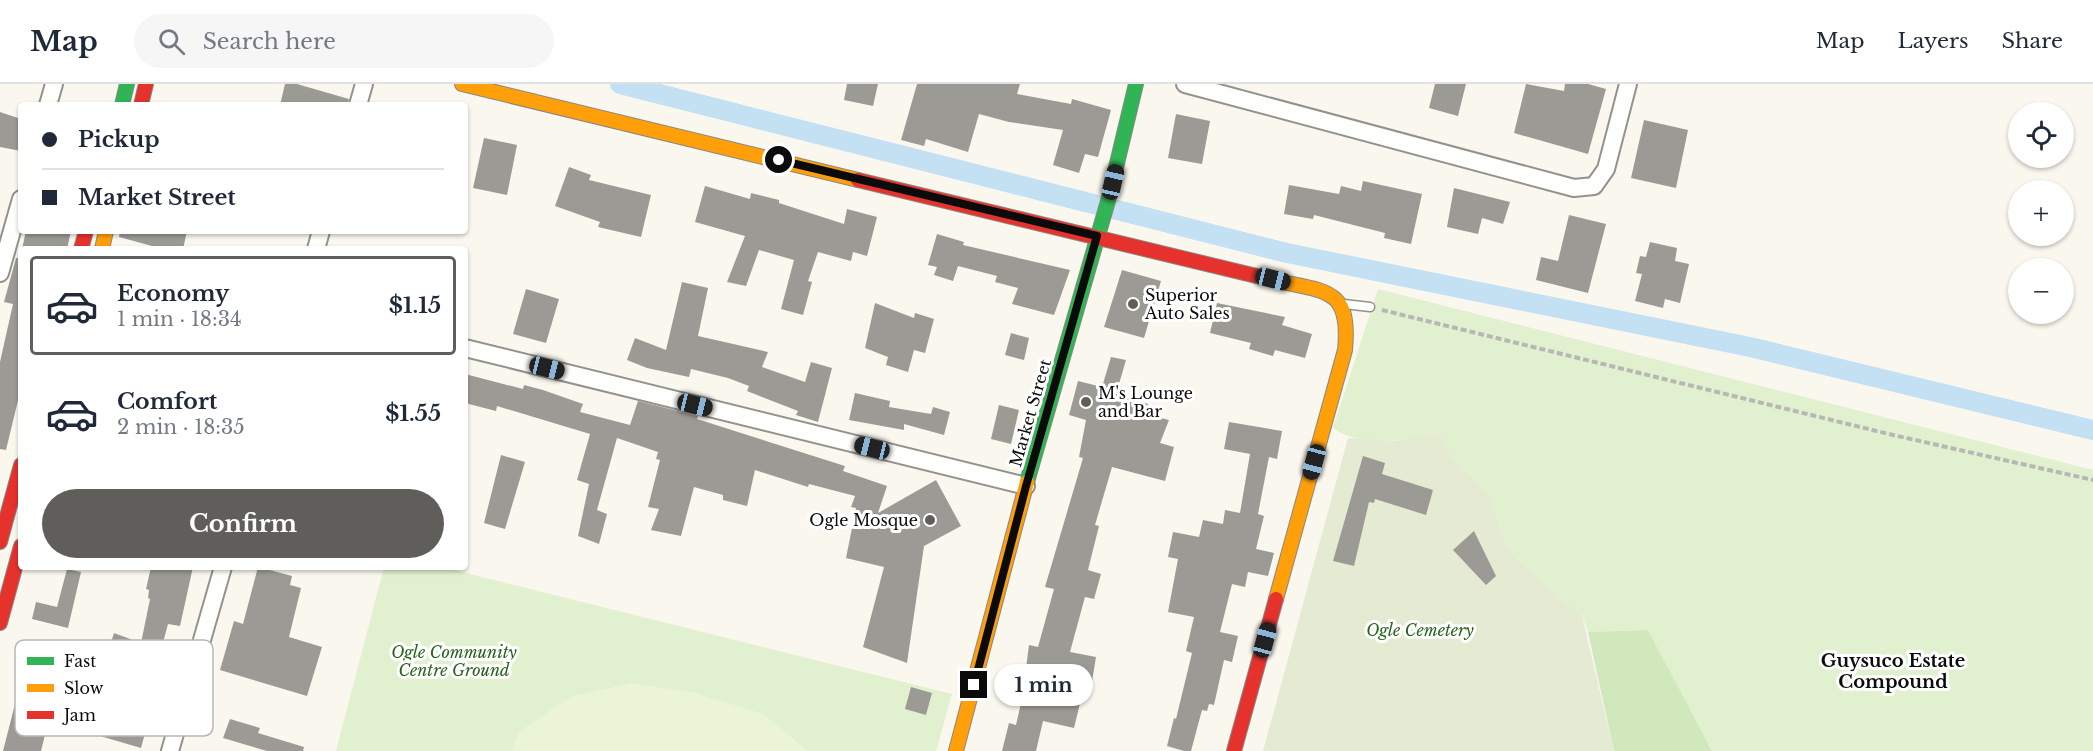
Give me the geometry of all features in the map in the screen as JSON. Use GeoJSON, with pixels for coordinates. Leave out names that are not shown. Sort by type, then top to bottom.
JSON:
{"type":"FeatureCollection","features":[{"type":"Feature","properties":{"kind":"street"},"geometry":{"type":"LineString","coordinates":[[49,102],[54,84]]}},
{"type":"Feature","properties":{"kind":"street"},"geometry":{"type":"LineString","coordinates":[[123,102],[127,84]]}},
{"type":"Feature","properties":{"kind":"street"},"geometry":{"type":"LineString","coordinates":[[142,102],[146,84]]}},
{"type":"Feature","properties":{"kind":"street"},"geometry":{"type":"LineString","coordinates":[[359,102],[364,84]]}},
{"type":"Feature","properties":{"kind":"street"},"geometry":{"type":"LineString","coordinates":[[462,84],[1099,230],[1317,290],[1332,296],[1343,304],[1347,316],[1345,350],[1234,751]]}},
{"type":"Feature","properties":{"kind":"street","name":"Market Street"},"geometry":{"type":"LineString","coordinates":[[956,751],[1026,486],[1108,201],[1136,84]]}},
{"type":"Feature","properties":{"kind":"street"},"geometry":{"type":"LineString","coordinates":[[1185,84],[1574,188],[1585,188],[1594,186],[1606,169],[1628,84]]}},
{"type":"Feature","properties":{"kind":"street"},"geometry":{"type":"LineString","coordinates":[[0,273],[18,210]]}},
{"type":"Feature","properties":{"kind":"street"},"geometry":{"type":"LineString","coordinates":[[468,349],[1026,486]]}},
{"type":"Feature","properties":{"kind":"street"},"geometry":{"type":"LineString","coordinates":[[0,476],[18,473]]}},
{"type":"Feature","properties":{"kind":"street"},"geometry":{"type":"LineString","coordinates":[[0,542],[18,477]]}},
{"type":"Feature","properties":{"kind":"street"},"geometry":{"type":"LineString","coordinates":[[0,623],[18,557]]}},
{"type":"Feature","properties":{"kind":"street"},"geometry":{"type":"LineString","coordinates":[[202,640],[222,570]]}},
{"type":"Feature","properties":{"kind":"street"},"geometry":{"type":"LineString","coordinates":[[170,751],[174,736]]}},
{"type":"Feature","properties":{"kind":"lane"},"geometry":{"type":"LineString","coordinates":[[1343,304],[1370,307]]}},
{"type":"Feature","properties":{"kind":"path"},"geometry":{"type":"LineString","coordinates":[[1370,307],[1893,435],[2093,480]]}},
{"type":"Feature","properties":{"kind":"green space"},"geometry":{"type":"Polygon","coordinates":[[[1378,289],[2093,470],[2093,751],[1712,751],[1648,630],[1588,632],[1582,616],[1515,557],[1506,544],[1488,492],[1453,458],[1440,433],[1399,440],[1371,441],[1345,435],[1333,428],[1378,289]]]}},
{"type":"Feature","properties":{"kind":"green space","name":"Ogle Cemetery"},"geometry":{"type":"Polygon","coordinates":[[[1440,433],[1453,458],[1488,492],[1506,544],[1515,557],[1582,616],[1614,751],[1263,751],[1348,438],[1392,441],[1440,433]]]}},
{"type":"Feature","properties":{"kind":"green space","name":"Ogle Community Centre Ground"},"geometry":{"type":"Polygon","coordinates":[[[383,570],[454,570],[952,694],[936,751],[336,751],[383,570]]]}},
{"type":"Feature","properties":{"kind":"green space"},"geometry":{"type":"Polygon","coordinates":[[[1648,630],[1712,751],[1614,751],[1588,632],[1648,630]]]}},
{"type":"Feature","properties":{"kind":"green space"},"geometry":{"type":"Polygon","coordinates":[[[632,683],[696,693],[763,714],[808,751],[511,751],[520,731],[572,696],[632,683]]]}},
{"type":"Feature","properties":{"kind":"building"},"geometry":{"type":"Polygon","coordinates":[[[285,84],[297,84],[349,99],[348,102],[281,102],[285,84]]]}},
{"type":"Feature","properties":{"kind":"building"},"geometry":{"type":"Polygon","coordinates":[[[847,84],[878,84],[873,106],[844,100],[847,84]]]}},
{"type":"Feature","properties":{"kind":"building"},"geometry":{"type":"Polygon","coordinates":[[[917,84],[1020,84],[1017,94],[1071,104],[1072,99],[1111,110],[1098,157],[1085,154],[1079,173],[1053,165],[1063,130],[1009,122],[979,114],[968,152],[926,139],[924,146],[901,140],[917,84]]]}},
{"type":"Feature","properties":{"kind":"building"},"geometry":{"type":"Polygon","coordinates":[[[1435,84],[1466,84],[1458,116],[1429,108],[1435,84]]]}},
{"type":"Feature","properties":{"kind":"building"},"geometry":{"type":"Polygon","coordinates":[[[1526,84],[1564,91],[1565,84],[1588,84],[1606,89],[1588,154],[1514,133],[1526,84]]]}},
{"type":"Feature","properties":{"kind":"building"},"geometry":{"type":"Polygon","coordinates":[[[0,112],[18,118],[18,150],[0,147],[0,112]]]}},
{"type":"Feature","properties":{"kind":"building"},"geometry":{"type":"Polygon","coordinates":[[[1176,114],[1210,121],[1202,164],[1168,158],[1176,114]]]}},
{"type":"Feature","properties":{"kind":"building"},"geometry":{"type":"Polygon","coordinates":[[[1644,120],[1688,130],[1676,188],[1631,178],[1644,120]]]}},
{"type":"Feature","properties":{"kind":"building"},"geometry":{"type":"Polygon","coordinates":[[[484,138],[517,145],[507,195],[473,188],[484,138]]]}},
{"type":"Feature","properties":{"kind":"building"},"geometry":{"type":"Polygon","coordinates":[[[569,167],[591,175],[589,180],[651,195],[641,237],[598,227],[600,222],[555,206],[569,167]]]}},
{"type":"Feature","properties":{"kind":"building"},"geometry":{"type":"Polygon","coordinates":[[[1363,181],[1422,194],[1411,244],[1384,238],[1385,233],[1314,215],[1313,219],[1284,214],[1289,185],[1339,194],[1341,186],[1361,191],[1363,181]]]}},
{"type":"Feature","properties":{"kind":"building"},"geometry":{"type":"Polygon","coordinates":[[[705,186],[750,199],[751,193],[779,200],[779,203],[844,224],[847,209],[877,217],[867,256],[853,252],[851,261],[818,252],[808,281],[812,282],[803,315],[781,309],[794,260],[759,250],[746,286],[727,282],[745,236],[695,222],[705,186]]]}},
{"type":"Feature","properties":{"kind":"building"},"geometry":{"type":"Polygon","coordinates":[[[1454,188],[1510,202],[1503,224],[1482,218],[1478,234],[1447,227],[1454,188]]]}},
{"type":"Feature","properties":{"kind":"building"},"geometry":{"type":"Polygon","coordinates":[[[1569,215],[1606,224],[1588,293],[1536,280],[1541,257],[1558,261],[1569,215]]]}},
{"type":"Feature","properties":{"kind":"building"},"geometry":{"type":"Polygon","coordinates":[[[25,234],[70,234],[68,246],[23,246],[25,234]]]}},
{"type":"Feature","properties":{"kind":"building"},"geometry":{"type":"Polygon","coordinates":[[[120,234],[186,234],[184,246],[152,246],[119,237],[120,234]]]}},
{"type":"Feature","properties":{"kind":"building"},"geometry":{"type":"Polygon","coordinates":[[[937,234],[964,242],[963,245],[1070,270],[1054,315],[1012,304],[1018,288],[995,282],[997,276],[958,266],[953,281],[934,275],[937,267],[928,265],[937,234]]]}},
{"type":"Feature","properties":{"kind":"building"},"geometry":{"type":"Polygon","coordinates":[[[1650,242],[1677,248],[1675,261],[1689,264],[1680,303],[1665,299],[1663,308],[1635,301],[1642,274],[1636,273],[1640,256],[1646,257],[1650,242]]]}},
{"type":"Feature","properties":{"kind":"building"},"geometry":{"type":"Polygon","coordinates":[[[16,258],[18,258],[18,400],[6,450],[0,449],[0,362],[13,304],[4,302],[16,258]]]}},
{"type":"Feature","properties":{"kind":"building","name":"Superior Auto Sales"},"geometry":{"type":"Polygon","coordinates":[[[1122,270],[1161,281],[1144,338],[1104,327],[1122,270]]]}},
{"type":"Feature","properties":{"kind":"building"},"geometry":{"type":"Polygon","coordinates":[[[682,282],[708,288],[698,336],[768,352],[762,367],[805,382],[811,362],[832,368],[818,422],[796,415],[798,411],[747,391],[749,386],[728,378],[691,369],[689,377],[647,368],[627,360],[635,338],[666,350],[682,282]]]}},
{"type":"Feature","properties":{"kind":"building"},"geometry":{"type":"Polygon","coordinates":[[[526,289],[559,299],[546,343],[513,334],[526,289]]]}},
{"type":"Feature","properties":{"kind":"building"},"geometry":{"type":"Polygon","coordinates":[[[875,303],[914,318],[915,313],[934,319],[925,353],[914,350],[908,372],[886,365],[888,357],[865,348],[875,303]]]}},
{"type":"Feature","properties":{"kind":"building"},"geometry":{"type":"Polygon","coordinates":[[[1217,303],[1285,317],[1282,325],[1312,334],[1305,358],[1275,350],[1273,356],[1249,349],[1251,343],[1210,333],[1217,303]]]}},
{"type":"Feature","properties":{"kind":"building"},"geometry":{"type":"Polygon","coordinates":[[[1011,333],[1029,338],[1024,360],[1005,355],[1011,333]]]}},
{"type":"Feature","properties":{"kind":"building"},"geometry":{"type":"Polygon","coordinates":[[[1111,357],[1126,360],[1116,394],[1148,404],[1146,414],[1169,420],[1160,443],[1174,447],[1165,481],[1112,467],[1095,525],[1099,526],[1088,570],[1101,574],[1094,599],[1085,597],[1070,652],[1096,657],[1091,688],[1084,687],[1074,728],[1043,721],[1036,751],[1002,751],[1009,723],[1016,725],[1029,668],[1026,668],[1029,645],[1038,647],[1054,589],[1045,587],[1083,458],[1079,457],[1086,420],[1069,415],[1078,381],[1102,387],[1111,357]]]}},
{"type":"Feature","properties":{"kind":"building"},"geometry":{"type":"Polygon","coordinates":[[[468,375],[523,389],[524,385],[543,390],[583,404],[580,412],[630,425],[638,401],[698,416],[697,419],[845,466],[843,471],[887,486],[878,513],[936,480],[961,526],[924,546],[907,663],[863,647],[884,567],[846,558],[856,508],[851,507],[855,496],[809,484],[808,487],[755,470],[747,506],[723,500],[723,495],[694,487],[681,536],[651,530],[659,509],[648,507],[660,460],[656,459],[658,452],[617,438],[597,510],[607,514],[599,544],[578,536],[589,484],[577,480],[590,434],[497,406],[496,411],[468,404],[468,375]]]}},
{"type":"Feature","properties":{"kind":"building"},"geometry":{"type":"Polygon","coordinates":[[[855,393],[890,401],[889,407],[931,414],[933,407],[950,412],[944,435],[904,424],[904,430],[849,420],[855,393]]]}},
{"type":"Feature","properties":{"kind":"building"},"geometry":{"type":"Polygon","coordinates":[[[999,405],[1019,410],[1011,444],[991,439],[999,405]]]}},
{"type":"Feature","properties":{"kind":"building"},"geometry":{"type":"Polygon","coordinates":[[[1229,422],[1282,431],[1277,459],[1269,457],[1258,514],[1264,516],[1256,549],[1274,553],[1268,576],[1248,572],[1245,587],[1232,584],[1220,632],[1238,636],[1232,662],[1224,660],[1214,705],[1209,704],[1207,711],[1202,710],[1191,751],[1184,751],[1167,746],[1192,653],[1186,651],[1194,617],[1168,612],[1178,559],[1168,557],[1173,532],[1199,537],[1203,520],[1223,524],[1225,510],[1240,513],[1250,454],[1224,449],[1229,422]]]}},
{"type":"Feature","properties":{"kind":"building"},"geometry":{"type":"Polygon","coordinates":[[[501,455],[525,462],[505,529],[484,523],[501,455]]]}},
{"type":"Feature","properties":{"kind":"building"},"geometry":{"type":"Polygon","coordinates":[[[1363,456],[1385,463],[1382,474],[1433,490],[1426,515],[1375,499],[1374,503],[1369,502],[1354,566],[1333,561],[1363,456]]]}},
{"type":"Feature","properties":{"kind":"building"},"geometry":{"type":"Polygon","coordinates":[[[1474,531],[1496,576],[1486,585],[1453,550],[1474,531]]]}},
{"type":"Feature","properties":{"kind":"building"},"geometry":{"type":"Polygon","coordinates":[[[67,570],[81,572],[68,628],[32,619],[36,602],[57,607],[67,570]]]}},
{"type":"Feature","properties":{"kind":"building"},"geometry":{"type":"Polygon","coordinates":[[[150,570],[192,570],[180,626],[168,624],[164,640],[142,640],[150,599],[148,598],[149,590],[146,589],[150,570]]]}},
{"type":"Feature","properties":{"kind":"building"},"geometry":{"type":"Polygon","coordinates":[[[257,570],[269,570],[292,576],[290,585],[301,588],[289,637],[322,647],[307,696],[220,670],[234,621],[243,624],[257,570]]]}},
{"type":"Feature","properties":{"kind":"building"},"geometry":{"type":"Polygon","coordinates":[[[114,633],[133,640],[112,640],[114,633]]]}},
{"type":"Feature","properties":{"kind":"building"},"geometry":{"type":"Polygon","coordinates":[[[911,687],[932,693],[926,715],[905,709],[911,687]]]}},
{"type":"Feature","properties":{"kind":"building"},"geometry":{"type":"Polygon","coordinates":[[[15,704],[15,736],[45,736],[41,751],[3,751],[15,704]]]}},
{"type":"Feature","properties":{"kind":"building"},"geometry":{"type":"Polygon","coordinates":[[[230,719],[260,728],[258,733],[304,747],[303,751],[267,751],[223,738],[230,719]]]}},
{"type":"Feature","properties":{"kind":"building"},"geometry":{"type":"Polygon","coordinates":[[[100,736],[144,736],[141,748],[100,736]]]}},
{"type":"Feature","properties":{"kind":"waterway"},"geometry":{"type":"LineString","coordinates":[[620,84],[1287,253],[1750,347],[2093,430]]}},
{"type":"Feature","properties":{"kind":"traffic: fast"},"geometry":{"type":"LineString","coordinates":[[123,102],[127,84]]}},
{"type":"Feature","properties":{"kind":"traffic: fast"},"geometry":{"type":"LineString","coordinates":[[1027,482],[1108,201],[1136,84]]}},
{"type":"Feature","properties":{"kind":"traffic: slow"},"geometry":{"type":"LineString","coordinates":[[462,84],[858,180]]}},
{"type":"Feature","properties":{"kind":"traffic: slow"},"geometry":{"type":"LineString","coordinates":[[103,246],[105,234]]}},
{"type":"Feature","properties":{"kind":"traffic: slow"},"geometry":{"type":"LineString","coordinates":[[1273,280],[1307,287],[1331,296],[1339,303],[1344,314],[1346,329],[1345,350],[1276,599]]}},
{"type":"Feature","properties":{"kind":"traffic: slow"},"geometry":{"type":"LineString","coordinates":[[956,751],[1027,482]]}},
{"type":"Feature","properties":{"kind":"traffic: jam"},"geometry":{"type":"LineString","coordinates":[[142,102],[146,84]]}},
{"type":"Feature","properties":{"kind":"traffic: jam"},"geometry":{"type":"LineString","coordinates":[[858,180],[1273,280]]}},
{"type":"Feature","properties":{"kind":"traffic: jam"},"geometry":{"type":"LineString","coordinates":[[82,246],[85,234]]}},
{"type":"Feature","properties":{"kind":"traffic: jam"},"geometry":{"type":"LineString","coordinates":[[0,542],[18,476]]}},
{"type":"Feature","properties":{"kind":"traffic: jam"},"geometry":{"type":"LineString","coordinates":[[0,623],[18,557]]}},
{"type":"Feature","properties":{"kind":"traffic: jam"},"geometry":{"type":"LineString","coordinates":[[1234,751],[1276,599]]}},
{"type":"Feature","properties":{"kind":"place","name":"Superior Auto Sales"},"geometry":{"type":"Point","coordinates":[1133,304]}},
{"type":"Feature","properties":{"kind":"place","name":"M's Lounge and Bar"},"geometry":{"type":"Point","coordinates":[1086,402]}},
{"type":"Feature","properties":{"kind":"place","name":"Ogle Mosque"},"geometry":{"type":"Point","coordinates":[930,520]}},
{"type":"Feature","properties":{"kind":"district","name":"Guysuco Estate Compound"},"geometry":{"type":"Point","coordinates":[1893,671]}},
{"type":"Feature","properties":{"kind":"route"},"geometry":{"type":"LineString","coordinates":[[779,160],[1097,236],[1026,486],[974,685]]}}]}
